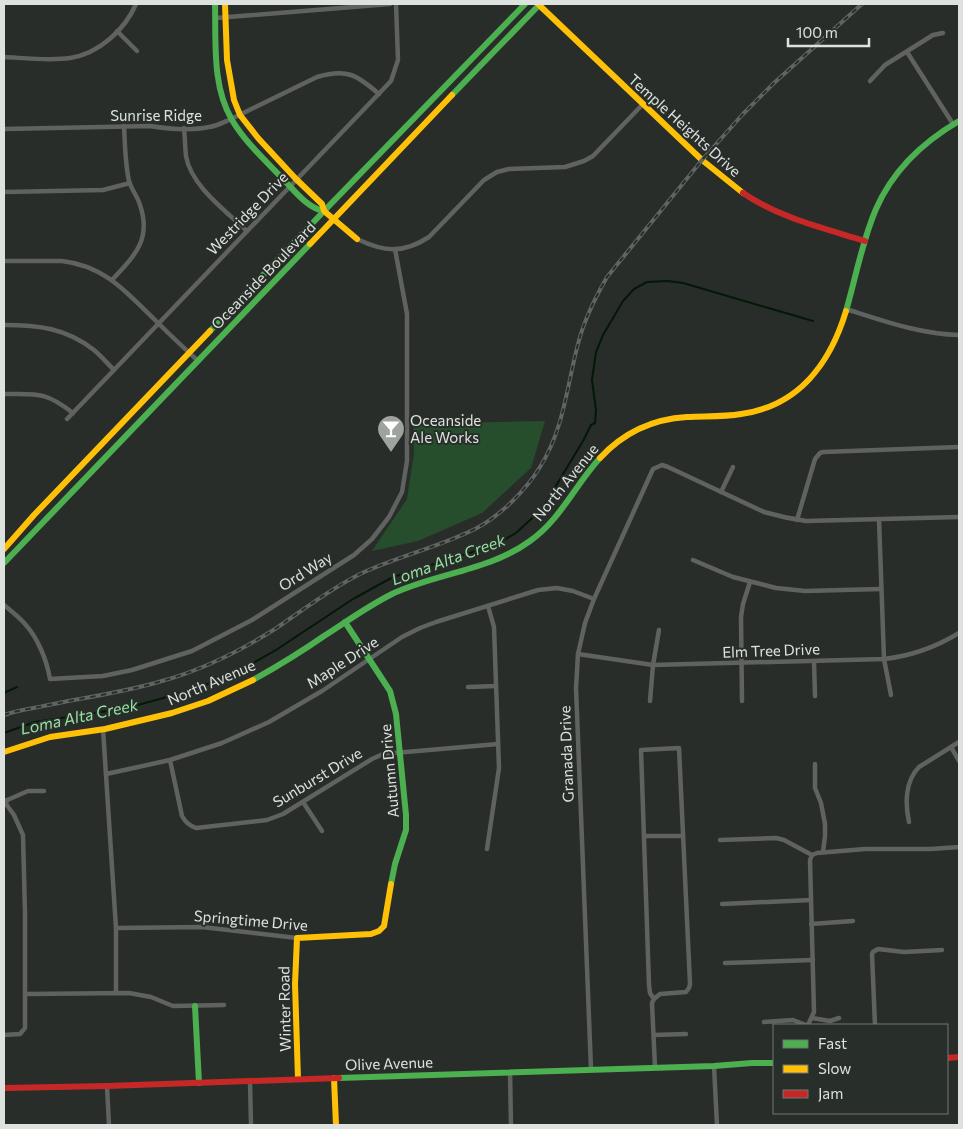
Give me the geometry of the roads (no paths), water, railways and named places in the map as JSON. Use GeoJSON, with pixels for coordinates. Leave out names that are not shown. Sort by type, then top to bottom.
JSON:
{"type":"FeatureCollection","features":[{"type":"Feature","properties":{"kind":"main road"},"geometry":{"type":"LineString","coordinates":[[215,4],[217,72],[224,104],[231,119],[245,139],[290,186],[315,209],[324,211],[357,239]]}},
{"type":"Feature","properties":{"kind":"main road"},"geometry":{"type":"LineString","coordinates":[[225,4],[227,60],[234,100],[240,115],[258,138],[322,204],[324,211]]}},
{"type":"Feature","properties":{"kind":"main road","name":"Oceanside Boulevard"},"geometry":{"type":"LineString","coordinates":[[4,548],[189,352],[524,4]]}},
{"type":"Feature","properties":{"kind":"main road","name":"Oceanside Boulevard"},"geometry":{"type":"LineString","coordinates":[[4,563],[539,4]]}},
{"type":"Feature","properties":{"kind":"main road","name":"Temple Heights Drive"},"geometry":{"type":"LineString","coordinates":[[539,4],[721,177],[753,200],[770,209],[798,221],[865,241]]}},
{"type":"Feature","properties":{"kind":"main road","name":"North Avenue"},"geometry":{"type":"LineString","coordinates":[[4,752],[52,736],[103,729],[155,718],[198,704],[254,680],[381,600],[409,587],[494,561],[523,546],[558,516],[603,453],[637,429],[662,420],[687,416],[739,414],[757,411],[777,403],[798,390],[817,372],[836,341],[870,223],[895,175],[913,155],[935,136],[956,122]]}},
{"type":"Feature","properties":{"kind":"main road","name":"Autumn Drive"},"geometry":{"type":"LineString","coordinates":[[345,622],[390,691],[394,700],[396,714],[406,830],[395,864],[382,929]]}},
{"type":"Feature","properties":{"kind":"main road","name":"Springtime Drive"},"geometry":{"type":"LineString","coordinates":[[297,938],[371,934],[378,933],[382,929]]}},
{"type":"Feature","properties":{"kind":"main road","name":"Winter Road"},"geometry":{"type":"LineString","coordinates":[[297,938],[295,984],[298,1079]]}},
{"type":"Feature","properties":{"kind":"main road"},"geometry":{"type":"LineString","coordinates":[[195,1006],[199,1083]]}},
{"type":"Feature","properties":{"kind":"main road","name":"Olive Avenue"},"geometry":{"type":"LineString","coordinates":[[4,1088],[655,1068],[773,1062]]}},
{"type":"Feature","properties":{"kind":"main road"},"geometry":{"type":"LineString","coordinates":[[334,1078],[336,1125]]}},
{"type":"Feature","properties":{"kind":"street"},"geometry":{"type":"LineString","coordinates":[[4,57],[70,58],[93,50],[111,38],[125,23],[136,4]]}},
{"type":"Feature","properties":{"kind":"street"},"geometry":{"type":"LineString","coordinates":[[216,18],[390,4]]}},
{"type":"Feature","properties":{"kind":"street","name":"Westridge Drive"},"geometry":{"type":"LineString","coordinates":[[67,419],[391,81],[398,60],[396,4]]}},
{"type":"Feature","properties":{"kind":"street"},"geometry":{"type":"LineString","coordinates":[[117,31],[136,51]]}},
{"type":"Feature","properties":{"kind":"street"},"geometry":{"type":"LineString","coordinates":[[870,81],[885,66],[933,36],[943,34]]}},
{"type":"Feature","properties":{"kind":"street"},"geometry":{"type":"LineString","coordinates":[[907,52],[956,122]]}},
{"type":"Feature","properties":{"kind":"street","name":"Sunrise Ridge"},"geometry":{"type":"LineString","coordinates":[[4,129],[124,126],[207,128],[219,125],[316,77],[328,74],[348,74],[361,79],[379,94]]}},
{"type":"Feature","properties":{"kind":"street"},"geometry":{"type":"LineString","coordinates":[[357,239],[371,246],[388,249],[405,248],[421,242],[429,237],[484,180],[497,172],[509,169],[565,167],[584,161],[593,156],[643,104]]}},
{"type":"Feature","properties":{"kind":"street"},"geometry":{"type":"LineString","coordinates":[[112,280],[132,258],[140,245],[145,226],[140,205],[130,184],[124,126]]}},
{"type":"Feature","properties":{"kind":"street"},"geometry":{"type":"LineString","coordinates":[[184,128],[186,157],[199,185],[247,231]]}},
{"type":"Feature","properties":{"kind":"street"},"geometry":{"type":"LineString","coordinates":[[4,192],[103,190],[130,184]]}},
{"type":"Feature","properties":{"kind":"street","name":"Ord Way"},"geometry":{"type":"LineString","coordinates":[[4,605],[16,615],[31,633],[42,654],[50,679],[103,676],[132,670],[192,651],[252,620],[354,555],[372,539],[389,517],[402,492],[407,461],[407,314],[395,249]]}},
{"type":"Feature","properties":{"kind":"street"},"geometry":{"type":"LineString","coordinates":[[4,261],[71,262],[102,274],[129,294],[197,360]]}},
{"type":"Feature","properties":{"kind":"street"},"geometry":{"type":"LineString","coordinates":[[846,309],[904,327],[940,334],[959,335]]}},
{"type":"Feature","properties":{"kind":"street"},"geometry":{"type":"LineString","coordinates":[[4,325],[47,327],[65,333],[89,347],[114,370]]}},
{"type":"Feature","properties":{"kind":"street"},"geometry":{"type":"LineString","coordinates":[[4,394],[36,394],[46,396],[60,403],[73,413]]}},
{"type":"Feature","properties":{"kind":"street"},"geometry":{"type":"LineString","coordinates":[[797,520],[815,459],[820,453],[959,447]]}},
{"type":"Feature","properties":{"kind":"street","name":"Granada Drive"},"geometry":{"type":"LineString","coordinates":[[591,1069],[576,688],[578,654],[585,623],[594,599],[653,469],[662,465],[668,467],[721,492]]}},
{"type":"Feature","properties":{"kind":"street"},"geometry":{"type":"LineString","coordinates":[[733,467],[721,492],[764,512],[797,520],[959,517]]}},
{"type":"Feature","properties":{"kind":"street"},"geometry":{"type":"LineString","coordinates":[[879,519],[884,659],[891,696]]}},
{"type":"Feature","properties":{"kind":"street"},"geometry":{"type":"LineString","coordinates":[[693,560],[733,577],[776,588],[805,591],[881,589]]}},
{"type":"Feature","properties":{"kind":"street"},"geometry":{"type":"LineString","coordinates":[[742,701],[741,617],[750,582]]}},
{"type":"Feature","properties":{"kind":"street","name":"Maple Drive"},"geometry":{"type":"LineString","coordinates":[[106,774],[170,760],[222,743],[269,722],[322,691],[402,637],[436,622],[538,590],[557,588],[573,591],[594,599]]}},
{"type":"Feature","properties":{"kind":"street"},"geometry":{"type":"LineString","coordinates":[[487,849],[499,768],[494,627],[488,606]]}},
{"type":"Feature","properties":{"kind":"street"},"geometry":{"type":"LineString","coordinates":[[650,701],[652,664],[659,630]]}},
{"type":"Feature","properties":{"kind":"street","name":"Elm Tree Drive"},"geometry":{"type":"LineString","coordinates":[[578,654],[652,664],[884,659],[917,652],[946,641],[959,633]]}},
{"type":"Feature","properties":{"kind":"street"},"geometry":{"type":"LineString","coordinates":[[814,661],[815,696]]}},
{"type":"Feature","properties":{"kind":"street"},"geometry":{"type":"LineString","coordinates":[[468,687],[496,686]]}},
{"type":"Feature","properties":{"kind":"street"},"geometry":{"type":"LineString","coordinates":[[103,729],[116,928],[116,992]]}},
{"type":"Feature","properties":{"kind":"street"},"geometry":{"type":"LineString","coordinates":[[909,822],[906,809],[908,789],[913,772],[959,742]]}},
{"type":"Feature","properties":{"kind":"street","name":"Sunburst Drive"},"geometry":{"type":"LineString","coordinates":[[170,760],[182,816],[185,823],[196,828],[267,820],[283,814],[372,758],[383,754],[498,744]]}},
{"type":"Feature","properties":{"kind":"street"},"geometry":{"type":"LineString","coordinates":[[951,747],[959,761]]}},
{"type":"Feature","properties":{"kind":"street"},"geometry":{"type":"LineString","coordinates":[[654,999],[650,993],[649,985],[641,750],[679,748],[690,988],[686,992],[660,994],[652,1003],[655,1068]]}},
{"type":"Feature","properties":{"kind":"street"},"geometry":{"type":"LineString","coordinates":[[815,764],[815,788],[821,803],[825,824],[823,852]]}},
{"type":"Feature","properties":{"kind":"street"},"geometry":{"type":"LineString","coordinates":[[4,1035],[20,1034],[25,1028],[26,994],[23,835],[5,801],[28,791],[44,791]]}},
{"type":"Feature","properties":{"kind":"street"},"geometry":{"type":"LineString","coordinates":[[303,802],[322,831]]}},
{"type":"Feature","properties":{"kind":"street"},"geometry":{"type":"LineString","coordinates":[[644,836],[683,836]]}},
{"type":"Feature","properties":{"kind":"street"},"geometry":{"type":"LineString","coordinates":[[720,840],[776,838],[784,840],[812,856]]}},
{"type":"Feature","properties":{"kind":"street"},"geometry":{"type":"LineString","coordinates":[[808,1024],[814,1012],[810,900],[810,860],[812,856],[823,852],[865,849],[959,848]]}},
{"type":"Feature","properties":{"kind":"street"},"geometry":{"type":"LineString","coordinates":[[722,904],[810,900]]}},
{"type":"Feature","properties":{"kind":"street"},"geometry":{"type":"LineString","coordinates":[[811,924],[853,921]]}},
{"type":"Feature","properties":{"kind":"street","name":"Springtime Drive"},"geometry":{"type":"LineString","coordinates":[[116,928],[202,927],[297,938]]}},
{"type":"Feature","properties":{"kind":"street"},"geometry":{"type":"LineString","coordinates":[[875,1024],[873,952],[878,949],[904,952],[942,950]]}},
{"type":"Feature","properties":{"kind":"street"},"geometry":{"type":"LineString","coordinates":[[724,963],[813,960]]}},
{"type":"Feature","properties":{"kind":"street"},"geometry":{"type":"LineString","coordinates":[[26,994],[116,992],[151,997],[173,1006],[224,1005]]}},
{"type":"Feature","properties":{"kind":"street"},"geometry":{"type":"LineString","coordinates":[[812,1018],[830,1021],[838,1018]]}},
{"type":"Feature","properties":{"kind":"street"},"geometry":{"type":"LineString","coordinates":[[764,1022],[793,1020],[804,1024]]}},
{"type":"Feature","properties":{"kind":"street"},"geometry":{"type":"LineString","coordinates":[[654,1035],[686,1034]]}},
{"type":"Feature","properties":{"kind":"street"},"geometry":{"type":"LineString","coordinates":[[714,1066],[717,1125]]}},
{"type":"Feature","properties":{"kind":"street"},"geometry":{"type":"LineString","coordinates":[[510,1072],[512,1125]]}},
{"type":"Feature","properties":{"kind":"street"},"geometry":{"type":"LineString","coordinates":[[250,1081],[251,1125]]}},
{"type":"Feature","properties":{"kind":"street"},"geometry":{"type":"LineString","coordinates":[[107,1086],[109,1125]]}},
{"type":"Feature","properties":{"kind":"waterway","name":"Loma Alta Creek"},"geometry":{"type":"LineString","coordinates":[[4,733],[35,722],[127,708],[185,692],[232,675],[276,650],[353,599],[393,577],[495,545],[516,533],[542,509],[591,425],[595,423],[596,410],[592,380],[596,352],[603,335],[623,301],[634,289],[647,282],[668,281],[683,283],[813,321]]}},
{"type":"Feature","properties":{"kind":"waterway"},"geometry":{"type":"LineString","coordinates":[[4,693],[17,687]]}},
{"type":"Feature","properties":{"kind":"railway"},"geometry":{"type":"LineString","coordinates":[[4,715],[147,685],[177,677],[206,666],[262,637],[327,593],[360,574],[463,535],[486,523],[504,509],[528,484],[540,467],[555,438],[583,326],[607,277],[702,160],[743,114],[774,83],[862,4]]}},
{"type":"Feature","properties":{"kind":"place","name":"Oceanside Ale Works"},"geometry":{"type":"Point","coordinates":[391,453]}}]}
